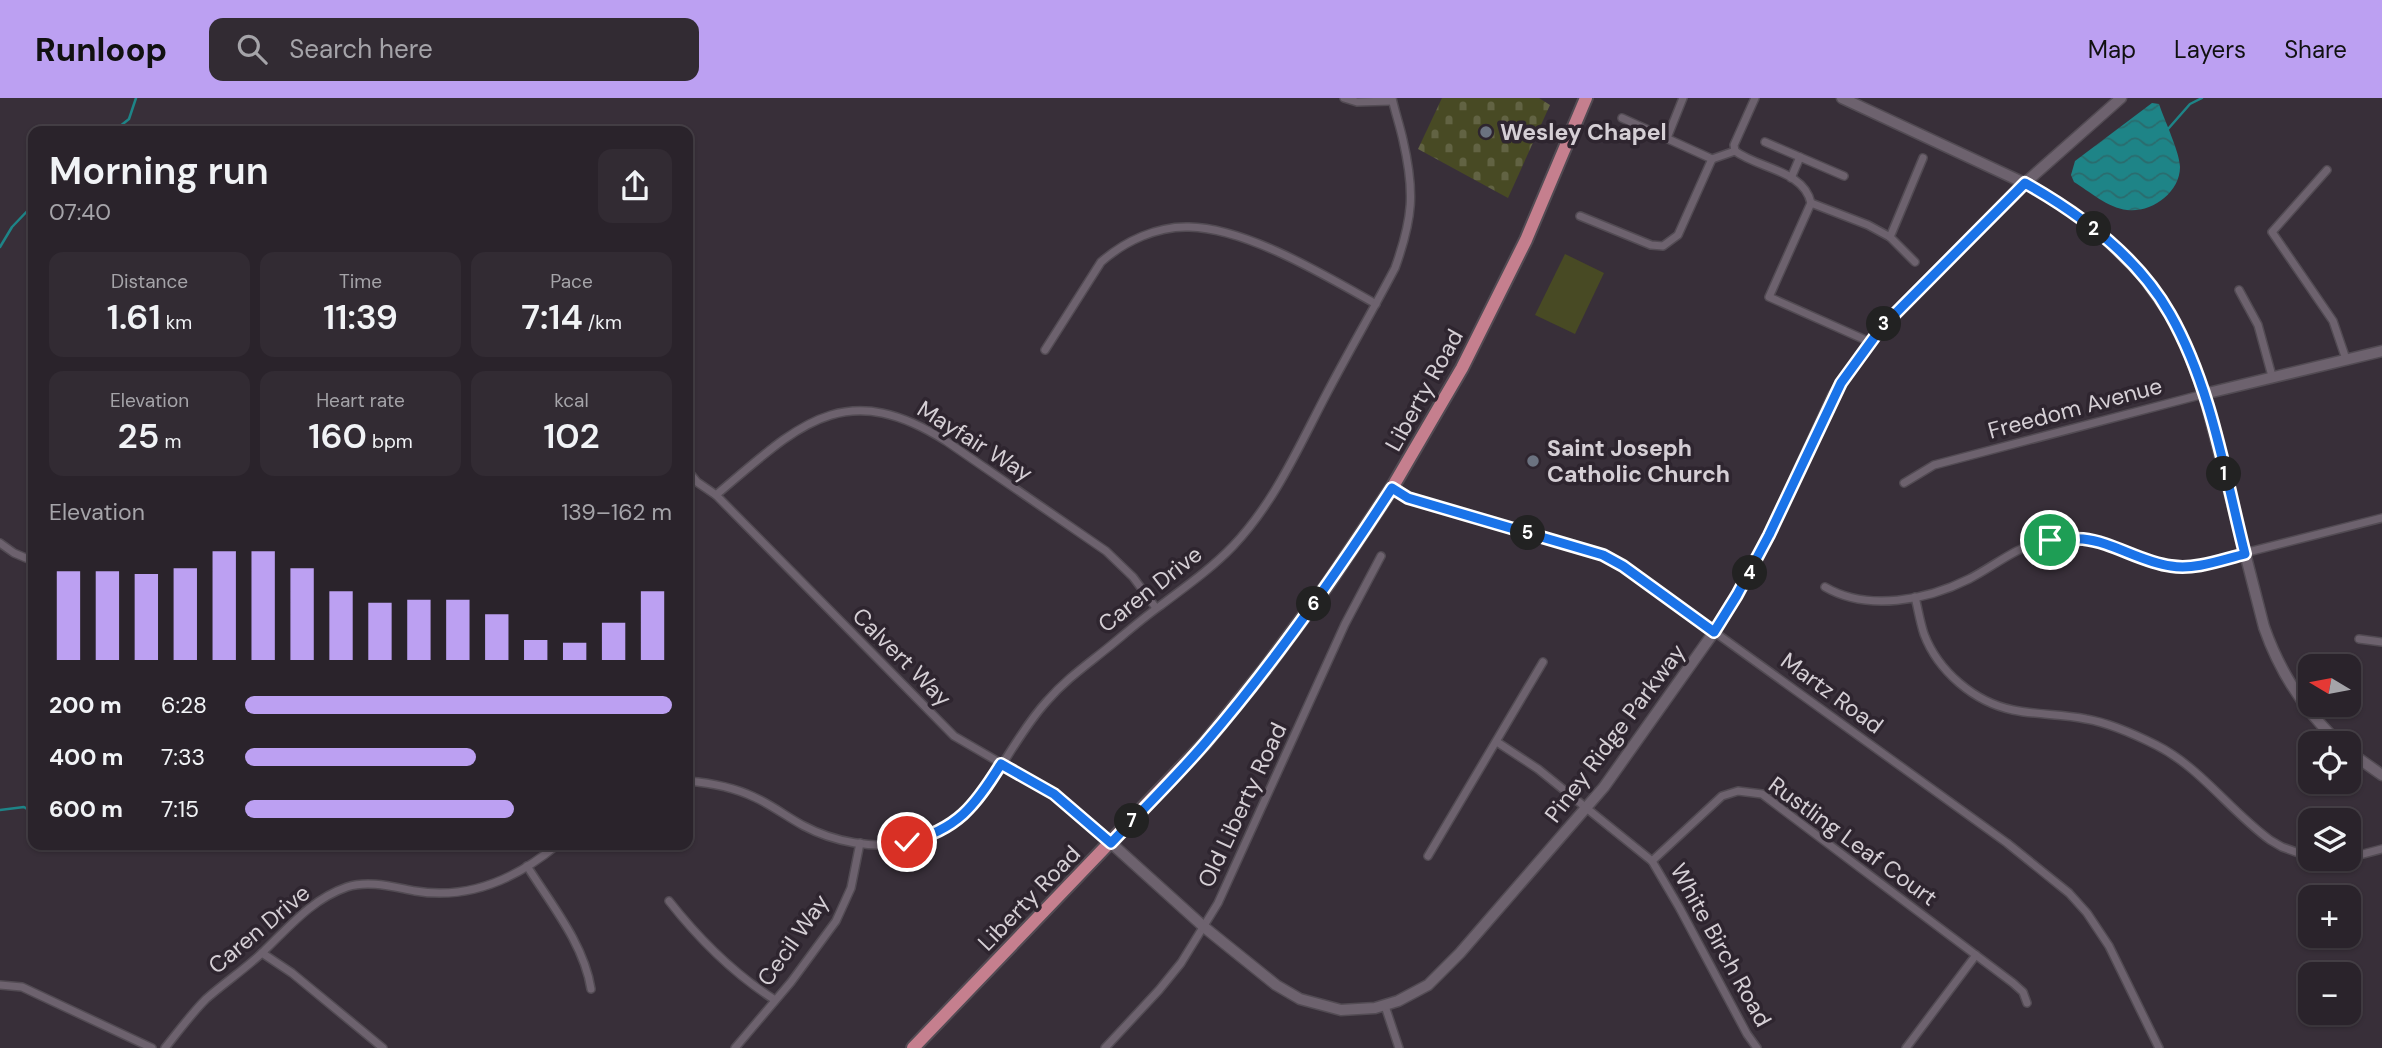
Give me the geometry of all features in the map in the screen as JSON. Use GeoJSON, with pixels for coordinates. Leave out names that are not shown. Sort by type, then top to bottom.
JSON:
{"type":"FeatureCollection","features":[{"type":"Feature","properties":{"kind":"main road","name":"Liberty Road"},"geometry":{"type":"LineString","coordinates":[[913,1048],[1205,743],[1258,678],[1328,584],[1392,488],[1447,396],[1507,281],[1586,98]]}},
{"type":"Feature","properties":{"kind":"street"},"geometry":{"type":"LineString","coordinates":[[1344,98],[1357,102],[1392,99]]}},
{"type":"Feature","properties":{"kind":"street"},"geometry":{"type":"LineString","coordinates":[[1667,138],[1683,98]]}},
{"type":"Feature","properties":{"kind":"street"},"geometry":{"type":"LineString","coordinates":[[1735,151],[1734,145],[1755,98]]}},
{"type":"Feature","properties":{"kind":"street"},"geometry":{"type":"LineString","coordinates":[[1842,98],[2025,183],[2073,212],[2101,234],[2142,275],[2169,313],[2188,350],[2204,394],[2274,655],[2299,698],[2327,731]]}},
{"type":"Feature","properties":{"kind":"street","name":"Piney Ridge Parkway"},"geometry":{"type":"LineString","coordinates":[[1111,843],[1204,927],[1276,985],[1300,999],[1341,1010],[1385,1006],[1415,994],[1442,973],[1604,788],[1714,632],[1769,535],[1833,396],[1870,342],[1904,304],[2025,183],[2121,98]]}},
{"type":"Feature","properties":{"kind":"street","name":"Caren Drive"},"geometry":{"type":"LineString","coordinates":[[693,781],[741,791],[817,832],[860,843],[887,845],[929,837],[963,816],[980,798],[1031,720],[1060,687],[1216,562],[1274,495],[1395,268],[1411,215],[1411,183],[1392,99]]}},
{"type":"Feature","properties":{"kind":"street"},"geometry":{"type":"LineString","coordinates":[[1622,118],[1712,159],[1735,151],[1803,184],[1809,192],[1811,202],[1769,297],[1870,342]]}},
{"type":"Feature","properties":{"kind":"street"},"geometry":{"type":"LineString","coordinates":[[1765,142],[1844,176]]}},
{"type":"Feature","properties":{"kind":"street"},"geometry":{"type":"LineString","coordinates":[[1791,178],[1800,158]]}},
{"type":"Feature","properties":{"kind":"street"},"geometry":{"type":"LineString","coordinates":[[1890,237],[1923,158]]}},
{"type":"Feature","properties":{"kind":"street"},"geometry":{"type":"LineString","coordinates":[[1580,216],[1651,245],[1663,246],[1678,235],[1712,159]]}},
{"type":"Feature","properties":{"kind":"street"},"geometry":{"type":"LineString","coordinates":[[2327,170],[2272,233],[2333,321],[2346,359]]}},
{"type":"Feature","properties":{"kind":"street"},"geometry":{"type":"LineString","coordinates":[[1811,202],[1890,237],[1915,262]]}},
{"type":"Feature","properties":{"kind":"street"},"geometry":{"type":"LineString","coordinates":[[1045,350],[1101,262],[1140,237],[1174,228],[1209,229],[1264,246],[1321,273],[1376,304]]}},
{"type":"Feature","properties":{"kind":"street"},"geometry":{"type":"LineString","coordinates":[[2239,290],[2258,325],[2272,376]]}},
{"type":"Feature","properties":{"kind":"street","name":"Freedom Avenue"},"geometry":{"type":"LineString","coordinates":[[1904,483],[1934,465],[2272,376],[2382,351]]}},
{"type":"Feature","properties":{"kind":"street","name":"Mayfair Way"},"geometry":{"type":"LineString","coordinates":[[716,495],[772,448],[812,421],[840,412],[854,411],[900,416],[946,441],[1106,551],[1133,577],[1156,608]]}},
{"type":"Feature","properties":{"kind":"street","name":"Calvert Way"},"geometry":{"type":"LineString","coordinates":[[693,477],[716,495],[945,728],[964,743],[1054,794],[1111,843]]}},
{"type":"Feature","properties":{"kind":"street","name":"Martz Road"},"geometry":{"type":"LineString","coordinates":[[1392,488],[1408,498],[1603,555],[1623,566],[2007,843],[2069,894],[2098,928],[2159,1048]]}},
{"type":"Feature","properties":{"kind":"street"},"geometry":{"type":"LineString","coordinates":[[1825,587],[1839,595],[1867,601],[1915,597],[1968,580],[2024,548],[2050,540],[2083,539],[2141,559],[2172,566],[2197,565],[2382,518]]}},
{"type":"Feature","properties":{"kind":"street"},"geometry":{"type":"LineString","coordinates":[[0,543],[28,559]]}},
{"type":"Feature","properties":{"kind":"street","name":"Old Liberty Road"},"geometry":{"type":"LineString","coordinates":[[1105,1048],[1186,957],[1204,927],[1229,881],[1345,624],[1381,556]]}},
{"type":"Feature","properties":{"kind":"street"},"geometry":{"type":"LineString","coordinates":[[1915,597],[1930,649],[1953,678],[1971,692],[1992,704],[2015,711],[2089,719],[2127,731],[2158,746],[2200,777],[2257,831],[2282,847],[2298,853]]}},
{"type":"Feature","properties":{"kind":"street"},"geometry":{"type":"LineString","coordinates":[[2359,639],[2382,642]]}},
{"type":"Feature","properties":{"kind":"street"},"geometry":{"type":"LineString","coordinates":[[1428,856],[1544,663]]}},
{"type":"Feature","properties":{"kind":"street","name":"White Birch Road"},"geometry":{"type":"LineString","coordinates":[[1497,742],[1538,769],[1652,861],[1757,1048]]}},
{"type":"Feature","properties":{"kind":"street"},"geometry":{"type":"LineString","coordinates":[[2361,760],[2382,775]]}},
{"type":"Feature","properties":{"kind":"street","name":"Rustling Leaf Court"},"geometry":{"type":"LineString","coordinates":[[1652,861],[1722,796],[1738,791],[1762,794],[2013,983],[2023,992],[2027,1003]]}},
{"type":"Feature","properties":{"kind":"street","name":"Cecil Way"},"geometry":{"type":"LineString","coordinates":[[735,1048],[836,921],[855,874],[860,843]]}},
{"type":"Feature","properties":{"kind":"street"},"geometry":{"type":"LineString","coordinates":[[2361,855],[2382,849]]}},
{"type":"Feature","properties":{"kind":"street","name":"Caren Drive"},"geometry":{"type":"LineString","coordinates":[[165,1048],[205,1001],[316,903],[348,887],[372,884],[439,894],[465,893],[481,889],[527,866],[550,850]]}},
{"type":"Feature","properties":{"kind":"street"},"geometry":{"type":"LineString","coordinates":[[527,866],[580,953],[591,989]]}},
{"type":"Feature","properties":{"kind":"street"},"geometry":{"type":"LineString","coordinates":[[669,901],[729,965],[775,1000]]}},
{"type":"Feature","properties":{"kind":"street"},"geometry":{"type":"LineString","coordinates":[[262,953],[383,1048]]}},
{"type":"Feature","properties":{"kind":"street"},"geometry":{"type":"LineString","coordinates":[[1906,1048],[1976,955]]}},
{"type":"Feature","properties":{"kind":"street"},"geometry":{"type":"LineString","coordinates":[[0,985],[22,987],[152,1048]]}},
{"type":"Feature","properties":{"kind":"street"},"geometry":{"type":"LineString","coordinates":[[1385,1006],[1399,1048]]}},
{"type":"Feature","properties":{"kind":"green space"},"geometry":{"type":"Polygon","coordinates":[[[1442,98],[1539,98],[1550,105],[1508,198],[1418,149],[1442,98]]]}},
{"type":"Feature","properties":{"kind":"green space"},"geometry":{"type":"Polygon","coordinates":[[[1565,254],[1604,273],[1575,334],[1535,315],[1565,254]]]}},
{"type":"Feature","properties":{"kind":"water"},"geometry":{"type":"Polygon","coordinates":[[[2152,103],[2159,104],[2179,161],[2179,176],[2170,193],[2154,205],[2127,210],[2106,203],[2074,182],[2071,175],[2075,161],[2152,103]]]}},
{"type":"Feature","properties":{"kind":"waterway"},"geometry":{"type":"LineString","coordinates":[[120,126],[129,119],[136,98]]}},
{"type":"Feature","properties":{"kind":"waterway"},"geometry":{"type":"LineString","coordinates":[[2168,129],[2190,104],[2202,98]]}},
{"type":"Feature","properties":{"kind":"waterway"},"geometry":{"type":"LineString","coordinates":[[0,247],[12,227],[28,210]]}},
{"type":"Feature","properties":{"kind":"waterway"},"geometry":{"type":"LineString","coordinates":[[0,810],[24,807],[28,810]]}},
{"type":"Feature","properties":{"kind":"place","name":"Wesley Chapel"},"geometry":{"type":"Point","coordinates":[1486,132]}},
{"type":"Feature","properties":{"kind":"place","name":"Saint Joseph Catholic Church"},"geometry":{"type":"Point","coordinates":[1533,461]}},
{"type":"Feature","properties":{"kind":"route"},"geometry":{"type":"LineString","coordinates":[[907,842],[929,837],[963,816],[980,798],[1001,764],[1054,794],[1111,843],[1205,743],[1244,696],[1328,584],[1392,488],[1408,498],[1603,555],[1623,566],[1714,632],[1751,571],[1841,383],[1881,328],[2025,183],[2073,212],[2121,252],[2142,275],[2169,313],[2188,350],[2204,394],[2245,554],[2186,567],[2172,566],[2141,559],[2094,541],[2050,540]]}}]}
